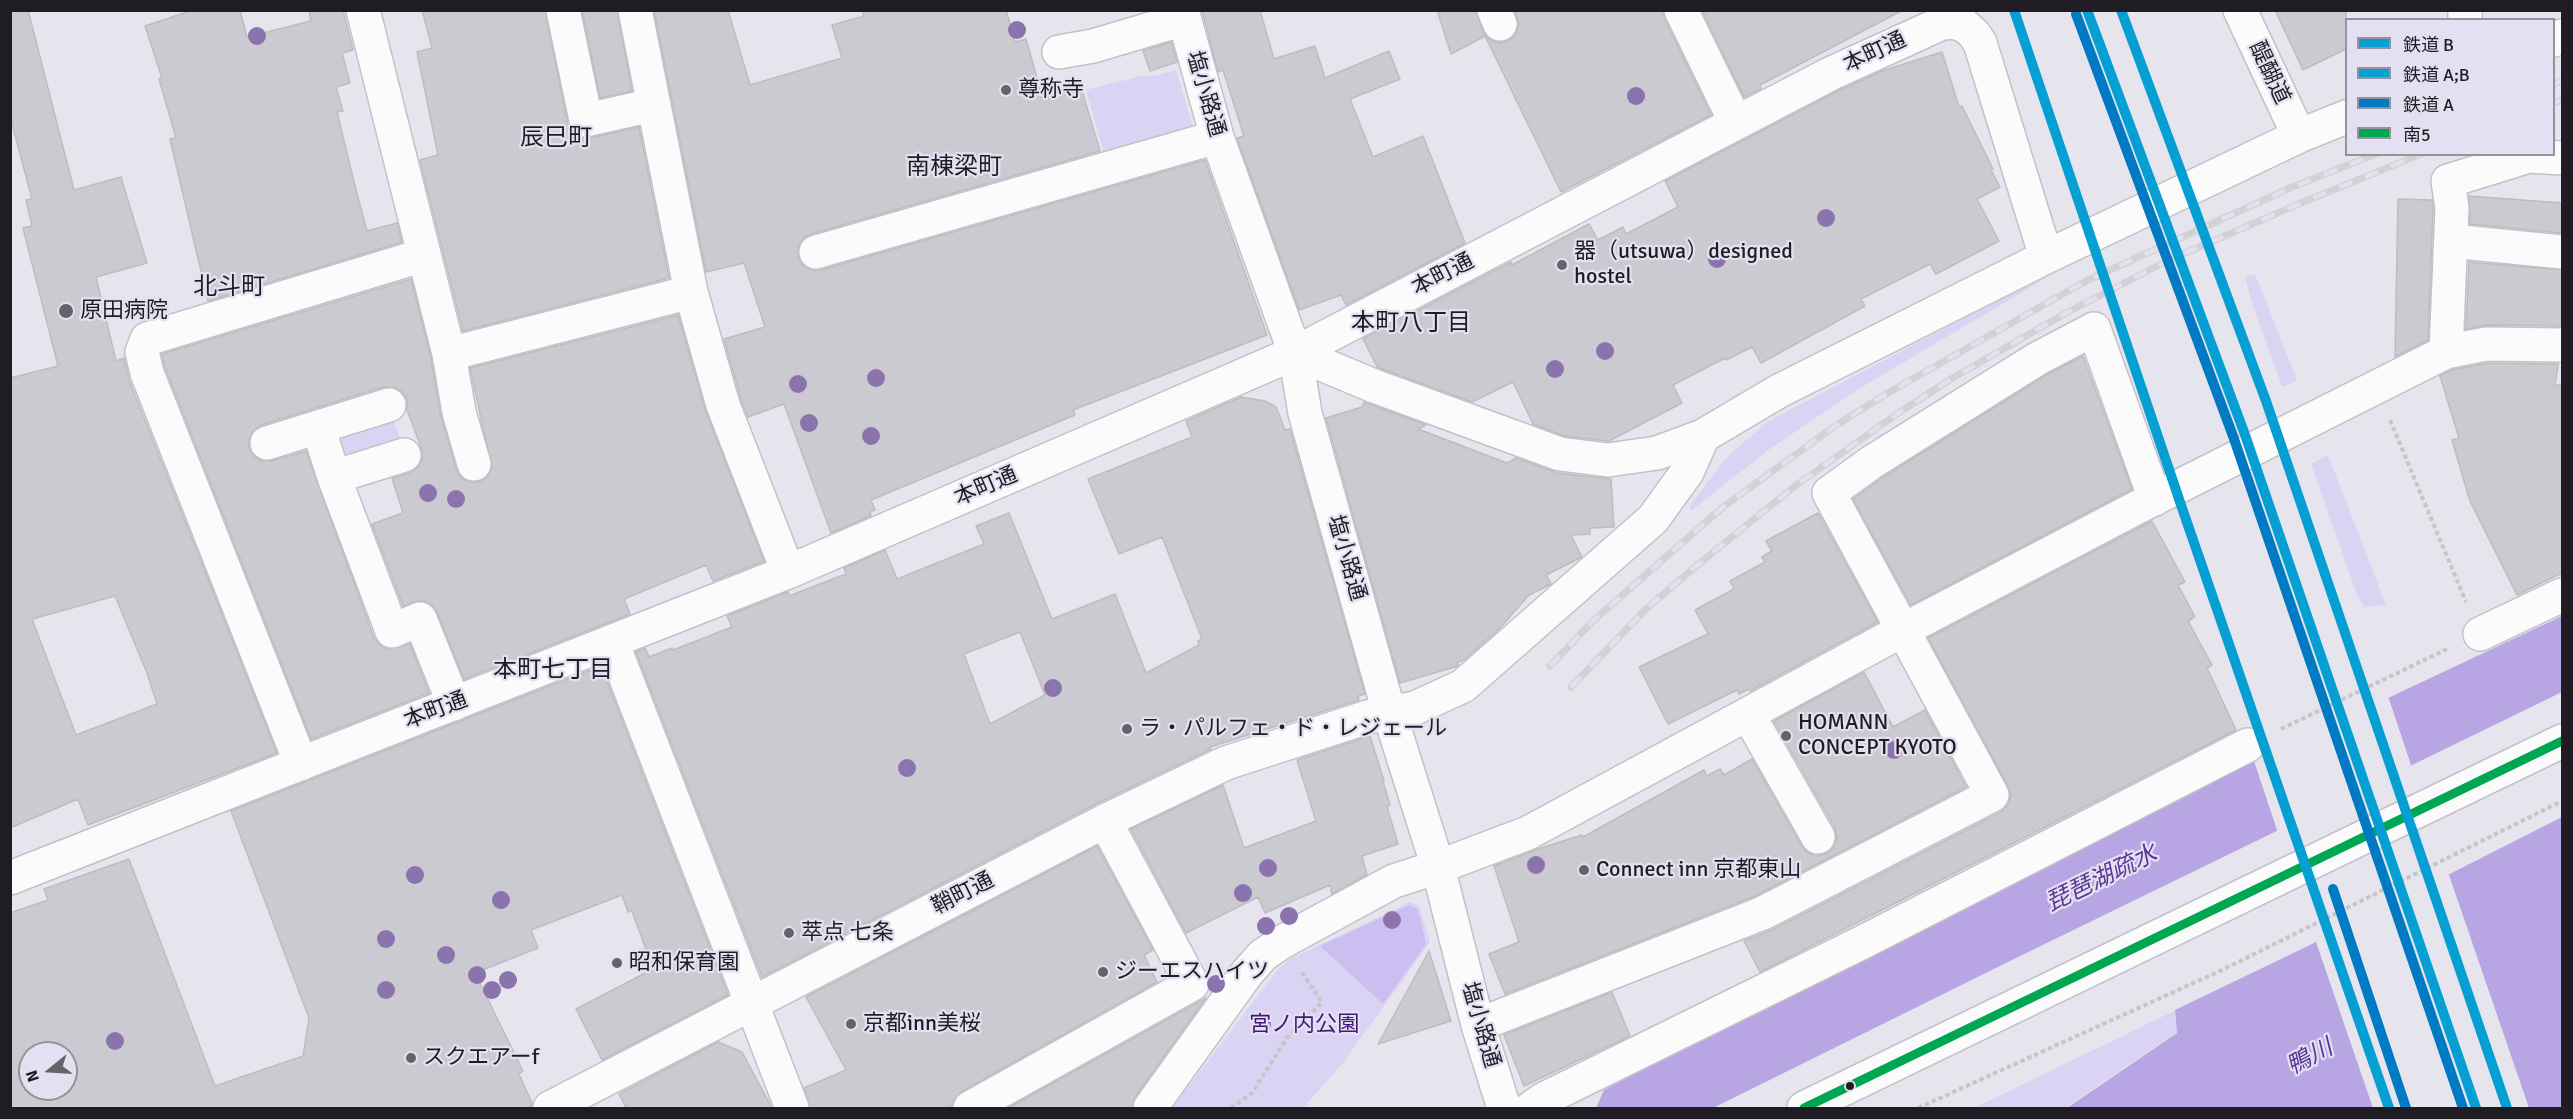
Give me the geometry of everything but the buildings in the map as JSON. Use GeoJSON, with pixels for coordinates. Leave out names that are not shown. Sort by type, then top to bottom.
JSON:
{"type":"FeatureCollection","features":[{"type":"Feature","properties":{"kind":"street"},"geometry":{"type":"LineString","coordinates":[[363,10],[449,354],[459,412],[474,464]]}},
{"type":"Feature","properties":{"kind":"street"},"geometry":{"type":"LineString","coordinates":[[563,10],[586,120],[653,105]]}},
{"type":"Feature","properties":{"kind":"street"},"geometry":{"type":"LineString","coordinates":[[636,10],[691,292],[723,405],[788,572]]}},
{"type":"Feature","properties":{"kind":"street"},"geometry":{"type":"LineString","coordinates":[[1681,10],[1736,123]]}},
{"type":"Feature","properties":{"kind":"street","name":"醍醐道"},"geometry":{"type":"LineString","coordinates":[[2240,10],[2299,136]]}},
{"type":"Feature","properties":{"kind":"street"},"geometry":{"type":"LineString","coordinates":[[1059,52],[1093,46],[1183,15]]}},
{"type":"Feature","properties":{"kind":"street","name":"塩小路通"},"geometry":{"type":"LineString","coordinates":[[1183,15],[1217,138],[1294,353],[1305,413],[1389,712],[1438,867],[1478,1025],[1504,1108]]}},
{"type":"Feature","properties":{"kind":"street","name":"本町通"},"geometry":{"type":"LineString","coordinates":[[10,878],[788,572],[1294,353],[1830,74],[1927,19],[1942,23],[1954,22],[1965,26],[1980,44],[2046,257]]}},
{"type":"Feature","properties":{"kind":"street"},"geometry":{"type":"LineString","coordinates":[[1294,353],[1374,386],[1560,454],[1600,459],[1641,457],[1672,449],[1703,436],[1779,391],[2046,257],[2299,136],[2345,117]]}},
{"type":"Feature","properties":{"kind":"street"},"geometry":{"type":"LineString","coordinates":[[816,252],[1217,138]]}},
{"type":"Feature","properties":{"kind":"street"},"geometry":{"type":"LineString","coordinates":[[2446,352],[2452,208],[2448,181],[2529,156],[2562,158]]}},
{"type":"Feature","properties":{"kind":"street"},"geometry":{"type":"LineString","coordinates":[[2451,242],[2562,252]]}},
{"type":"Feature","properties":{"kind":"street"},"geometry":{"type":"LineString","coordinates":[[301,764],[147,373],[142,352],[147,339],[424,255]]}},
{"type":"Feature","properties":{"kind":"street"},"geometry":{"type":"LineString","coordinates":[[449,354],[691,292]]}},
{"type":"Feature","properties":{"kind":"street"},"geometry":{"type":"LineString","coordinates":[[1478,1025],[1763,913],[1992,795],[1829,493],[1872,462],[2037,359],[2094,329],[2147,502]]}},
{"type":"Feature","properties":{"kind":"street"},"geometry":{"type":"LineString","coordinates":[[1150,1108],[1247,973],[1263,955],[1282,942],[1394,881],[1528,833],[1903,630],[2147,502],[2446,352],[2486,344],[2562,345]]}},
{"type":"Feature","properties":{"kind":"street"},"geometry":{"type":"LineString","coordinates":[[267,443],[389,405]]}},
{"type":"Feature","properties":{"kind":"street"},"geometry":{"type":"LineString","coordinates":[[318,427],[334,477],[392,631],[420,619],[454,704]]}},
{"type":"Feature","properties":{"kind":"street","name":"鞘町通"},"geometry":{"type":"LineString","coordinates":[[550,1108],[1105,821],[1226,763],[1368,717],[1414,708],[1463,686],[1644,527],[1688,472],[1703,436]]}},
{"type":"Feature","properties":{"kind":"street"},"geometry":{"type":"LineString","coordinates":[[334,477],[404,454]]}},
{"type":"Feature","properties":{"kind":"street"},"geometry":{"type":"LineString","coordinates":[[2480,634],[2562,594]]}},
{"type":"Feature","properties":{"kind":"street"},"geometry":{"type":"LineString","coordinates":[[612,642],[792,1108]]}},
{"type":"Feature","properties":{"kind":"street"},"geometry":{"type":"LineString","coordinates":[[1748,714],[1818,837]]}},
{"type":"Feature","properties":{"kind":"street"},"geometry":{"type":"LineString","coordinates":[[1804,1108],[2562,741]]}},
{"type":"Feature","properties":{"kind":"street"},"geometry":{"type":"LineString","coordinates":[[1531,1108],[1542,1100],[1852,947],[2248,746]]}},
{"type":"Feature","properties":{"kind":"street"},"geometry":{"type":"LineString","coordinates":[[970,1108],[1192,984],[1105,821]]}},
{"type":"Feature","properties":{"kind":"path"},"geometry":{"type":"LineString","coordinates":[[2248,746],[2480,634],[2377,387]]}},
{"type":"Feature","properties":{"kind":"path"},"geometry":{"type":"LineString","coordinates":[[1918,1108],[2220,971],[2562,801]]}},
{"type":"Feature","properties":{"kind":"path"},"geometry":{"type":"LineString","coordinates":[[1231,1108],[1252,1093],[1287,1038],[1322,1002],[1299,969]]}},
{"type":"Feature","properties":{"kind":"green space"},"geometry":{"type":"Polygon","coordinates":[[[1176,70],[1194,130],[1105,157],[1086,90],[1176,70]]]}},
{"type":"Feature","properties":{"kind":"green space"},"geometry":{"type":"Polygon","coordinates":[[[2255,274],[2297,380],[2286,386],[2282,386],[2245,277],[2255,274]]]}},
{"type":"Feature","properties":{"kind":"green space"},"geometry":{"type":"Polygon","coordinates":[[[2044,276],[2046,278],[1857,390],[1767,451],[1692,510],[1689,507],[1727,457],[1767,422],[2044,276]]]}},
{"type":"Feature","properties":{"kind":"green space"},"geometry":{"type":"Polygon","coordinates":[[[390,409],[404,451],[339,471],[326,429],[390,409]]]}},
{"type":"Feature","properties":{"kind":"green space"},"geometry":{"type":"Polygon","coordinates":[[[2328,455],[2386,605],[2364,607],[2357,595],[2311,464],[2328,455]]]}},
{"type":"Feature","properties":{"kind":"green space","name":"宮ノ内公園"},"geometry":{"type":"Polygon","coordinates":[[[1410,902],[1419,906],[1430,942],[1343,1063],[1303,1108],[1172,1108],[1279,968],[1292,958],[1410,902]]]}},
{"type":"Feature","properties":{"kind":"green space"},"geometry":{"type":"Polygon","coordinates":[[[2174,1011],[2177,1032],[2065,1108],[1974,1108],[2174,1011]]]}},
{"type":"Feature","properties":{"kind":"shaded area"},"geometry":{"type":"Polygon","coordinates":[[[1409,905],[1416,908],[1420,916],[1426,944],[1383,1004],[1320,946],[1409,905]]]}},
{"type":"Feature","properties":{"kind":"water","name":"琵琶湖疏水"},"geometry":{"type":"Polygon","coordinates":[[[2562,616],[2562,692],[1713,1108],[1596,1108],[1604,1090],[1699,1041],[2233,771],[2562,616]]]}},
{"type":"Feature","properties":{"kind":"water","name":"鴨川"},"geometry":{"type":"Polygon","coordinates":[[[2562,817],[2562,1108],[2067,1108],[2177,1033],[2175,1010],[2308,946],[2562,817]]]}},
{"type":"Feature","properties":{"kind":"pier"},"geometry":{"type":"Polygon","coordinates":[[[2388,696],[2412,768],[2278,833],[2253,758],[2388,696]]]}},
{"type":"Feature","properties":{"kind":"pier"},"geometry":{"type":"Polygon","coordinates":[[[2448,872],[2529,1108],[2373,1108],[2315,939],[2448,872]]]}},
{"type":"Feature","properties":{"kind":"railway"},"geometry":{"type":"LineString","coordinates":[[2555,84],[2562,80]]}},
{"type":"Feature","properties":{"kind":"railway"},"geometry":{"type":"LineString","coordinates":[[2555,103],[2562,100]]}},
{"type":"Feature","properties":{"kind":"railway"},"geometry":{"type":"LineString","coordinates":[[1550,666],[1594,620],[1723,507],[1835,426],[1886,394],[2086,281],[2290,188],[2371,156]]}},
{"type":"Feature","properties":{"kind":"railway"},"geometry":{"type":"LineString","coordinates":[[1571,687],[1646,609],[1695,567],[1795,486],[1951,379],[2066,313],[2169,260],[2416,156]]}},
{"type":"Feature","properties":{"kind":"rail line","name":"B"},"geometry":{"type":"LineString","coordinates":[[2014,10],[2181,505],[2389,1108]]}},
{"type":"Feature","properties":{"kind":"rail line","name":"A;B"},"geometry":{"type":"LineString","coordinates":[[2087,10],[2244,432],[2476,1108]]}},
{"type":"Feature","properties":{"kind":"rail line","name":"B"},"geometry":{"type":"LineString","coordinates":[[2121,10],[2266,401],[2507,1108]]}},
{"type":"Feature","properties":{"kind":"rail line","name":"A"},"geometry":{"type":"LineString","coordinates":[[2076,14],[2233,436],[2463,1108]]}},
{"type":"Feature","properties":{"kind":"rail line","name":"A"},"geometry":{"type":"LineString","coordinates":[[2333,889],[2406,1108]]}},
{"type":"Feature","properties":{"kind":"transit line","name":"南5"},"geometry":{"type":"LineString","coordinates":[[1804,1108],[2562,741]]}},
{"type":"Feature","properties":{"kind":"place","name":"尊称寺"},"geometry":{"type":"Point","coordinates":[1006,90]}},
{"type":"Feature","properties":{"kind":"place","name":"器（utsuwa）designed hostel"},"geometry":{"type":"Point","coordinates":[1562,265]}},
{"type":"Feature","properties":{"kind":"place","name":"原田病院"},"geometry":{"type":"Point","coordinates":[66,311]}},
{"type":"Feature","properties":{"kind":"place","name":"ラ・パルフェ・ド・レジェール"},"geometry":{"type":"Point","coordinates":[1127,729]}},
{"type":"Feature","properties":{"kind":"place","name":"HOMANN CONCEPT KYOTO"},"geometry":{"type":"Point","coordinates":[1786,736]}},
{"type":"Feature","properties":{"kind":"place","name":"Connect inn 京都東山"},"geometry":{"type":"Point","coordinates":[1584,870]}},
{"type":"Feature","properties":{"kind":"place","name":"萃点 七条"},"geometry":{"type":"Point","coordinates":[789,933]}},
{"type":"Feature","properties":{"kind":"place","name":"昭和保育園"},"geometry":{"type":"Point","coordinates":[617,963]}},
{"type":"Feature","properties":{"kind":"place","name":"ジーエスハイツ"},"geometry":{"type":"Point","coordinates":[1103,972]}},
{"type":"Feature","properties":{"kind":"place","name":"京都inn美桜"},"geometry":{"type":"Point","coordinates":[851,1024]}},
{"type":"Feature","properties":{"kind":"place","name":"スクエアーf"},"geometry":{"type":"Point","coordinates":[411,1058]}},
{"type":"Feature","properties":{"kind":"district","name":"辰巳町"},"geometry":{"type":"Point","coordinates":[556,139]}},
{"type":"Feature","properties":{"kind":"district","name":"南棟梁町"},"geometry":{"type":"Point","coordinates":[954,168]}},
{"type":"Feature","properties":{"kind":"district","name":"北斗町"},"geometry":{"type":"Point","coordinates":[229,288]}},
{"type":"Feature","properties":{"kind":"district","name":"本町八丁目"},"geometry":{"type":"Point","coordinates":[1411,324]}},
{"type":"Feature","properties":{"kind":"district","name":"本町七丁目"},"geometry":{"type":"Point","coordinates":[553,671]}}]}
